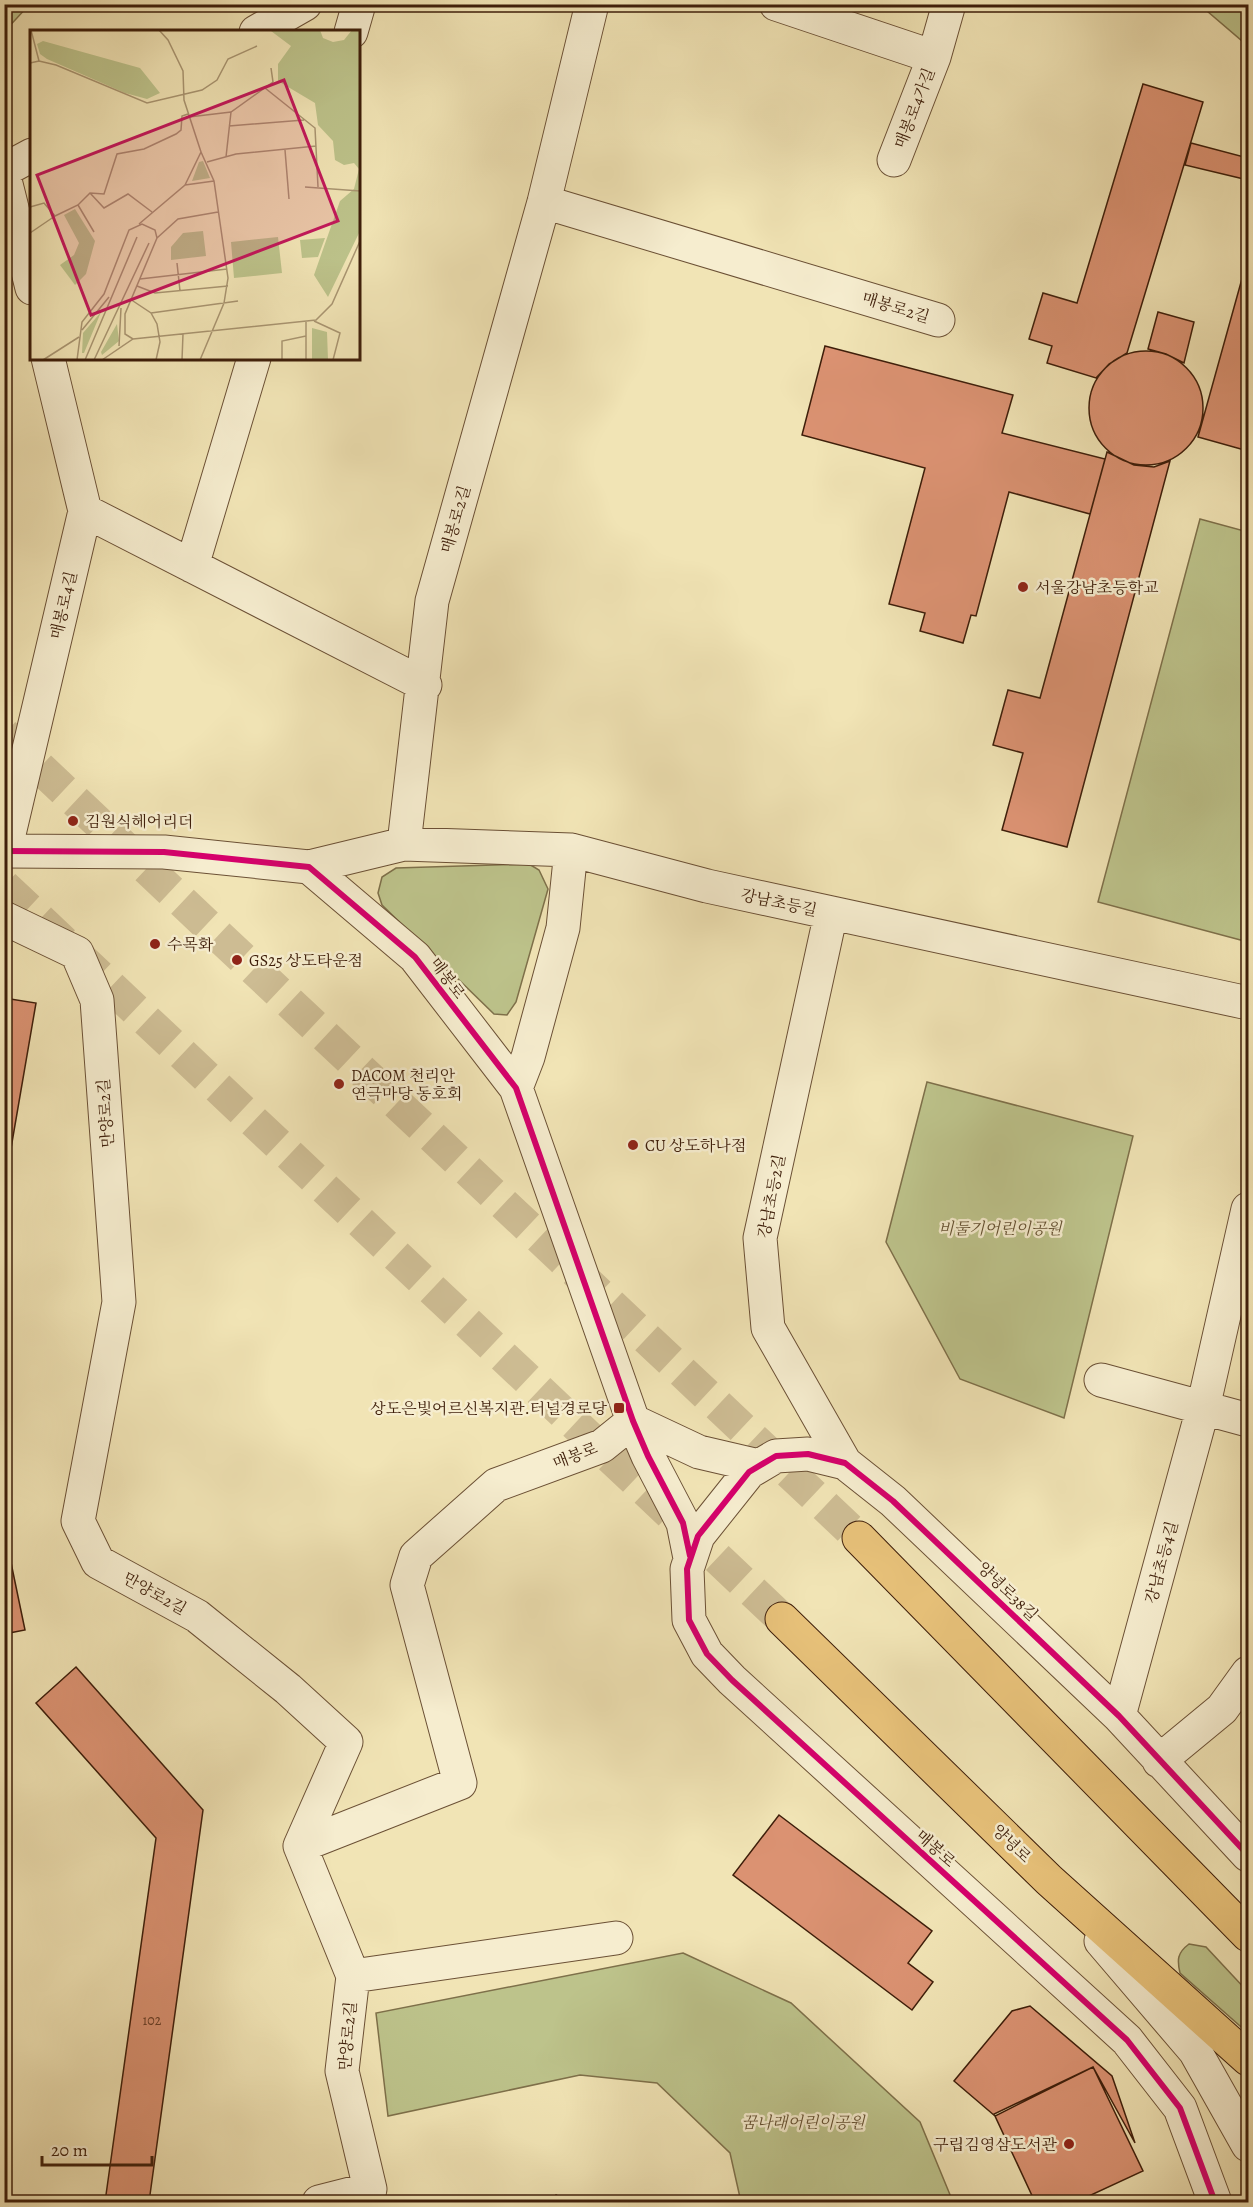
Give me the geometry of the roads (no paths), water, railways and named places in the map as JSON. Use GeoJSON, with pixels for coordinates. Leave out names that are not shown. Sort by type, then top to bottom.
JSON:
{"type":"FeatureCollection","features":[{"type":"Feature","properties":{"kind":"main road"},"geometry":{"type":"LineString","coordinates":[[859,1539],[1243,1926]]}},
{"type":"Feature","properties":{"kind":"main road","name":"양녕로"},"geometry":{"type":"LineString","coordinates":[[782,1619],[1049,1880],[1248,2059]]}},
{"type":"Feature","properties":{"kind":"street"},"geometry":{"type":"LineString","coordinates":[[260,30],[305,4]]}},
{"type":"Feature","properties":{"kind":"street"},"geometry":{"type":"LineString","coordinates":[[352,30],[359,4]]}},
{"type":"Feature","properties":{"kind":"street","name":"매봉로2길"},"geometry":{"type":"LineString","coordinates":[[404,844],[425,686],[432,601],[543,202],[592,4]]}},
{"type":"Feature","properties":{"kind":"street","name":"매봉로4가길"},"geometry":{"type":"LineString","coordinates":[[776,4],[934,57]]}},
{"type":"Feature","properties":{"kind":"street","name":"매봉로4가길"},"geometry":{"type":"LineString","coordinates":[[894,160],[934,57],[949,4]]}},
{"type":"Feature","properties":{"kind":"street"},"geometry":{"type":"LineString","coordinates":[[4,170],[30,156]]}},
{"type":"Feature","properties":{"kind":"street"},"geometry":{"type":"LineString","coordinates":[[4,176],[30,280]]}},
{"type":"Feature","properties":{"kind":"street","name":"매봉로2길"},"geometry":{"type":"LineString","coordinates":[[543,202],[938,320]]}},
{"type":"Feature","properties":{"kind":"street","name":"매봉로4길"},"geometry":{"type":"LineString","coordinates":[[5,851],[85,511],[48,360]]}},
{"type":"Feature","properties":{"kind":"street"},"geometry":{"type":"LineString","coordinates":[[192,566],[253,360]]}},
{"type":"Feature","properties":{"kind":"street"},"geometry":{"type":"LineString","coordinates":[[85,511],[425,686]]}},
{"type":"Feature","properties":{"kind":"street","name":"강남초등길"},"geometry":{"type":"LineString","coordinates":[[309,867],[404,844],[571,850],[707,886],[1248,1003]]}},
{"type":"Feature","properties":{"kind":"street"},"geometry":{"type":"LineString","coordinates":[[516,1088],[528,1057],[563,928],[571,850]]}},
{"type":"Feature","properties":{"kind":"street"},"geometry":{"type":"LineString","coordinates":[[5,851],[164,852],[309,867]]}},
{"type":"Feature","properties":{"kind":"street","name":"매봉로"},"geometry":{"type":"LineString","coordinates":[[300,1846],[460,1783],[407,1585],[416,1556],[496,1485],[602,1446],[633,1420],[516,1088],[415,957],[309,867]]}},
{"type":"Feature","properties":{"kind":"street","name":"강남초등2길"},"geometry":{"type":"LineString","coordinates":[[831,913],[760,1238],[768,1328],[845,1463]]}},
{"type":"Feature","properties":{"kind":"street","name":"만양로2길"},"geometry":{"type":"LineString","coordinates":[[4,918],[77,953],[96,1000],[119,1302],[78,1521],[98,1562],[197,1616],[288,1689],[346,1742],[300,1846],[353,1976],[342,2071],[371,2196],[319,2202]]}},
{"type":"Feature","properties":{"kind":"street","name":"강남초등4길"},"geometry":{"type":"LineString","coordinates":[[1119,1716],[1203,1408],[1248,1209]]}},
{"type":"Feature","properties":{"kind":"street"},"geometry":{"type":"LineString","coordinates":[[1101,1380],[1248,1420]]}},
{"type":"Feature","properties":{"kind":"street"},"geometry":{"type":"LineString","coordinates":[[633,1420],[699,1452],[759,1466]]}},
{"type":"Feature","properties":{"kind":"street"},"geometry":{"type":"LineString","coordinates":[[633,1420],[648,1456],[683,1523],[690,1558]]}},
{"type":"Feature","properties":{"kind":"street","name":"양녕로38길"},"geometry":{"type":"LineString","coordinates":[[717,1508],[749,1472],[776,1456],[808,1454],[845,1463],[893,1501],[1119,1716],[1247,1852]]}},
{"type":"Feature","properties":{"kind":"street","name":"매봉로"},"geometry":{"type":"LineString","coordinates":[[717,1508],[698,1536],[687,1569],[689,1620],[707,1654],[732,1680],[1127,2040],[1180,2108],[1215,2202]]}},
{"type":"Feature","properties":{"kind":"street"},"geometry":{"type":"LineString","coordinates":[[1159,1761],[1222,1709],[1248,1673]]}},
{"type":"Feature","properties":{"kind":"street"},"geometry":{"type":"LineString","coordinates":[[1049,1880],[1195,2051],[1248,2145]]}},
{"type":"Feature","properties":{"kind":"street"},"geometry":{"type":"LineString","coordinates":[[353,1976],[616,1938]]}},
{"type":"Feature","properties":{"kind":"tunnel"},"geometry":{"type":"LineString","coordinates":[[4,734],[859,1538]]}},
{"type":"Feature","properties":{"kind":"tunnel"},"geometry":{"type":"LineString","coordinates":[[4,886],[782,1619]]}},
{"type":"Feature","properties":{"kind":"place","name":"서울강남초등학교"},"geometry":{"type":"Point","coordinates":[1023,587]}},
{"type":"Feature","properties":{"kind":"place","name":"김원식헤어리더"},"geometry":{"type":"Point","coordinates":[73,821]}},
{"type":"Feature","properties":{"kind":"place","name":"수목화"},"geometry":{"type":"Point","coordinates":[155,944]}},
{"type":"Feature","properties":{"kind":"place","name":"GS25 상도타운점"},"geometry":{"type":"Point","coordinates":[237,960]}},
{"type":"Feature","properties":{"kind":"place","name":"DACOM 천리안 연극마당 동호회"},"geometry":{"type":"Point","coordinates":[339,1084]}},
{"type":"Feature","properties":{"kind":"place","name":"CU 상도하나점"},"geometry":{"type":"Point","coordinates":[633,1145]}},
{"type":"Feature","properties":{"kind":"place","name":"상도은빛어르신복지관.터널경로당"},"geometry":{"type":"Point","coordinates":[619,1408]}},
{"type":"Feature","properties":{"kind":"place","name":"구립김영삼도서관"},"geometry":{"type":"Point","coordinates":[1069,2144]}},
{"type":"Feature","properties":{"kind":"park label","name":"비둘기어린이공원"},"geometry":{"type":"Point","coordinates":[1000,1228]}},
{"type":"Feature","properties":{"kind":"park label","name":"꿈나래어린이공원"},"geometry":{"type":"Point","coordinates":[803,2122]}}]}
